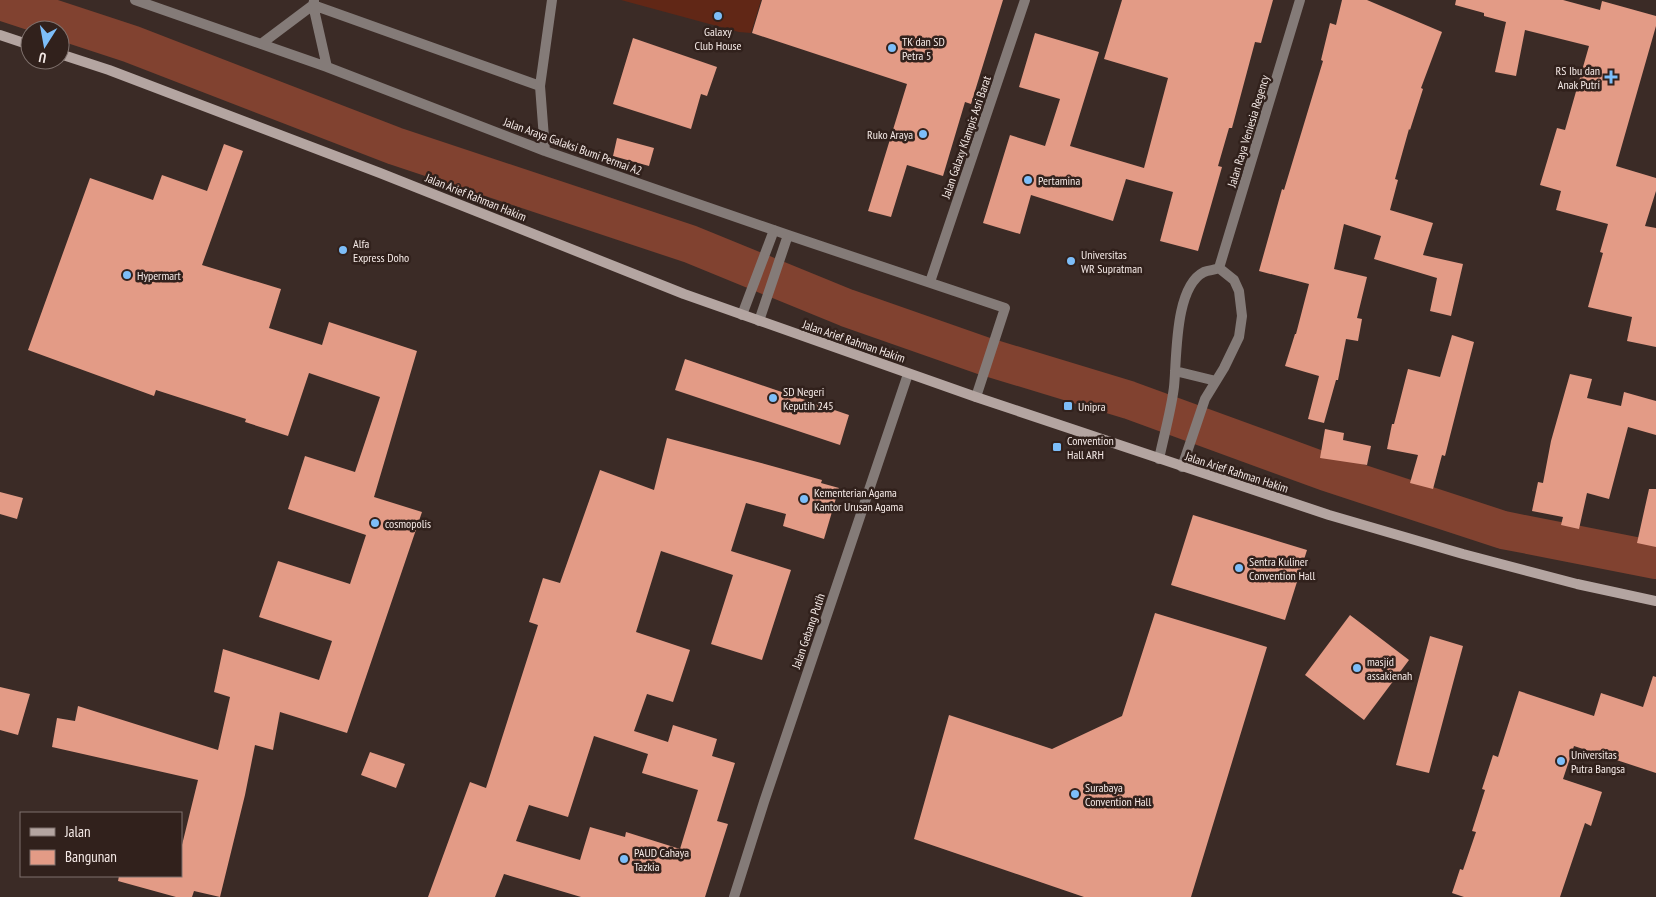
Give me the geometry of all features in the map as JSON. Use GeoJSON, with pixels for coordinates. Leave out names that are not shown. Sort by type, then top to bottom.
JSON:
{"type":"FeatureCollection","features":[{"type":"Feature","properties":{"kind":"main road"},"geometry":{"type":"LineString","coordinates":[[0,35],[20,42]]}},
{"type":"Feature","properties":{"kind":"main road","name":"Jalan Arief Rahman Hakim"},"geometry":{"type":"LineString","coordinates":[[70,57],[109,70],[371,169],[684,294],[908,374],[1329,515],[1422,543],[1577,584],[1656,601]]}},
{"type":"Feature","properties":{"kind":"street","name":"Jalan Araya Galaksi Bumi Permai A2"},"geometry":{"type":"LineString","coordinates":[[135,0],[327,67],[545,151],[1005,308],[976,397]]}},
{"type":"Feature","properties":{"kind":"street"},"geometry":{"type":"LineString","coordinates":[[545,151],[540,86],[552,0]]}},
{"type":"Feature","properties":{"kind":"street","name":"Jalan Galaxy Klampis Asri Barat"},"geometry":{"type":"LineString","coordinates":[[930,282],[1025,0]]}},
{"type":"Feature","properties":{"kind":"street","name":"Jalan Raya Veniesia Regency"},"geometry":{"type":"LineString","coordinates":[[1219,268],[1300,0]]}},
{"type":"Feature","properties":{"kind":"street"},"geometry":{"type":"LineString","coordinates":[[261,44],[314,2]]}},
{"type":"Feature","properties":{"kind":"street"},"geometry":{"type":"LineString","coordinates":[[314,2],[540,86]]}},
{"type":"Feature","properties":{"kind":"street"},"geometry":{"type":"LineString","coordinates":[[314,2],[327,67]]}},
{"type":"Feature","properties":{"kind":"street"},"geometry":{"type":"LineString","coordinates":[[742,315],[774,230]]}},
{"type":"Feature","properties":{"kind":"street"},"geometry":{"type":"LineString","coordinates":[[759,321],[788,235]]}},
{"type":"Feature","properties":{"kind":"street"},"geometry":{"type":"LineString","coordinates":[[1159,459],[1174,388],[1177,338],[1183,304],[1192,285],[1203,273],[1219,268],[1234,280],[1239,291],[1242,316],[1240,337],[1205,399],[1182,467]]}},
{"type":"Feature","properties":{"kind":"street"},"geometry":{"type":"LineString","coordinates":[[1175,370],[1216,381]]}},
{"type":"Feature","properties":{"kind":"street","name":"Jalan Gebang Putih"},"geometry":{"type":"LineString","coordinates":[[734,897],[764,802],[908,374]]}},
{"type":"Feature","properties":{"kind":"shaded area","name":"Galaxy Club House"},"geometry":{"type":"Polygon","coordinates":[[[621,0],[761,0],[751,33],[739,32],[621,0]]]}},
{"type":"Feature","properties":{"kind":"building","name":"TK dan SD Petra 5"},"geometry":{"type":"Polygon","coordinates":[[[762,0],[1003,0],[971,104],[965,102],[943,176],[907,165],[891,217],[868,211],[907,84],[752,33],[762,0]]]}},
{"type":"Feature","properties":{"kind":"building"},"geometry":{"type":"Polygon","coordinates":[[[1122,0],[1273,0],[1261,43],[1255,42],[1232,128],[1229,128],[1218,166],[1222,167],[1198,251],[1160,241],[1173,192],[1126,179],[1113,221],[1031,195],[1020,234],[983,223],[1010,135],[1045,146],[1060,99],[1019,87],[1035,33],[1099,52],[1070,146],[1144,168],[1168,78],[1104,59],[1122,0]]]}},
{"type":"Feature","properties":{"kind":"building"},"geometry":{"type":"Polygon","coordinates":[[[1342,0],[1367,0],[1442,32],[1421,88],[1423,89],[1409,129],[1395,179],[1398,180],[1390,210],[1433,223],[1423,255],[1463,264],[1451,316],[1430,311],[1437,278],[1374,259],[1381,236],[1344,224],[1334,269],[1367,277],[1357,318],[1362,319],[1358,341],[1346,339],[1338,380],[1336,380],[1324,423],[1308,419],[1319,376],[1285,366],[1296,334],[1309,284],[1259,271],[1282,189],[1284,190],[1323,61],[1321,60],[1330,23],[1336,25],[1342,0]]]}},
{"type":"Feature","properties":{"kind":"building"},"geometry":{"type":"Polygon","coordinates":[[[1456,0],[1563,0],[1600,10],[1602,1],[1656,16],[1656,26],[1616,166],[1656,178],[1656,191],[1645,226],[1656,228],[1656,347],[1627,341],[1632,317],[1588,307],[1603,253],[1600,252],[1608,224],[1556,210],[1561,191],[1540,185],[1557,128],[1565,130],[1589,46],[1525,30],[1516,76],[1495,72],[1506,22],[1484,16],[1484,13],[1455,5],[1456,0]]]}},
{"type":"Feature","properties":{"kind":"building"},"geometry":{"type":"Polygon","coordinates":[[[633,38],[717,67],[707,96],[701,94],[691,129],[613,104],[633,38]]]}},
{"type":"Feature","properties":{"kind":"building"},"geometry":{"type":"Polygon","coordinates":[[[617,138],[654,148],[649,166],[613,156],[617,138]]]}},
{"type":"Feature","properties":{"kind":"building"},"geometry":{"type":"Polygon","coordinates":[[[224,144],[243,151],[202,265],[281,289],[269,328],[322,345],[329,322],[417,351],[374,497],[422,512],[347,733],[280,712],[273,750],[255,745],[220,897],[194,891],[192,897],[176,897],[118,881],[119,877],[182,877],[182,845],[198,780],[52,747],[57,718],[75,721],[78,706],[218,750],[230,697],[214,692],[223,649],[319,680],[332,641],[259,617],[278,561],[350,584],[366,535],[288,509],[305,456],[355,472],[380,397],[309,373],[288,436],[245,422],[246,419],[156,390],[154,396],[28,350],[90,178],[153,200],[162,175],[207,191],[224,144]]]}},
{"type":"Feature","properties":{"kind":"building"},"geometry":{"type":"Polygon","coordinates":[[[1452,335],[1474,342],[1445,456],[1442,455],[1433,489],[1410,483],[1418,455],[1387,449],[1392,424],[1394,424],[1408,369],[1440,377],[1452,335]]]}},
{"type":"Feature","properties":{"kind":"building"},"geometry":{"type":"Polygon","coordinates":[[[685,359],[849,415],[840,445],[675,390],[685,359]]]}},
{"type":"Feature","properties":{"kind":"building"},"geometry":{"type":"Polygon","coordinates":[[[1570,374],[1592,379],[1587,398],[1621,406],[1624,392],[1656,401],[1656,435],[1628,427],[1609,499],[1587,493],[1579,529],[1561,525],[1563,517],[1532,511],[1538,482],[1543,483],[1551,441],[1570,374]]]}},
{"type":"Feature","properties":{"kind":"building"},"geometry":{"type":"Polygon","coordinates":[[[1325,429],[1344,433],[1343,440],[1371,446],[1367,465],[1320,458],[1325,429]]]}},
{"type":"Feature","properties":{"kind":"building"},"geometry":{"type":"Polygon","coordinates":[[[667,438],[822,480],[821,483],[839,488],[824,539],[783,526],[786,514],[746,503],[731,551],[791,570],[762,660],[711,644],[733,575],[661,551],[636,632],[690,650],[673,702],[647,694],[634,731],[668,742],[673,725],[717,739],[712,756],[735,763],[717,821],[728,824],[705,897],[581,897],[504,874],[495,897],[428,897],[470,782],[486,788],[538,625],[529,622],[543,578],[560,583],[600,470],[654,490],[667,438]],[[594,736],[568,817],[529,805],[516,841],[580,860],[590,827],[625,837],[626,832],[680,849],[698,790],[642,773],[648,754],[594,736]]]}},
{"type":"Feature","properties":{"kind":"building"},"geometry":{"type":"Polygon","coordinates":[[[1649,489],[1656,489],[1656,547],[1637,543],[1649,489]]]}},
{"type":"Feature","properties":{"kind":"building"},"geometry":{"type":"Polygon","coordinates":[[[0,492],[23,498],[17,519],[0,514],[0,492]]]}},
{"type":"Feature","properties":{"kind":"building","name":"Sentra Kuliner Convention Hall"},"geometry":{"type":"Polygon","coordinates":[[[1193,515],[1307,550],[1285,620],[1171,585],[1193,515]]]}},
{"type":"Feature","properties":{"kind":"building","name":"Surabaya Convention Hall"},"geometry":{"type":"Polygon","coordinates":[[[1155,613],[1267,647],[1191,897],[1084,897],[914,839],[949,715],[1052,749],[1122,716],[1155,613]]]}},
{"type":"Feature","properties":{"kind":"building","name":"masjid assakienah"},"geometry":{"type":"Polygon","coordinates":[[[1350,615],[1409,660],[1364,720],[1305,675],[1350,615]]]}},
{"type":"Feature","properties":{"kind":"building"},"geometry":{"type":"Polygon","coordinates":[[[1430,636],[1463,646],[1429,773],[1396,765],[1430,636]]]}},
{"type":"Feature","properties":{"kind":"building"},"geometry":{"type":"Polygon","coordinates":[[[1653,676],[1656,677],[1656,773],[1574,746],[1563,779],[1602,792],[1591,826],[1585,823],[1560,897],[1464,897],[1452,893],[1460,869],[1463,870],[1476,832],[1472,831],[1485,790],[1482,789],[1493,755],[1498,757],[1519,691],[1594,716],[1601,693],[1643,707],[1653,676]]]}},
{"type":"Feature","properties":{"kind":"building"},"geometry":{"type":"Polygon","coordinates":[[[0,687],[30,694],[18,735],[0,730],[0,687]]]}},
{"type":"Feature","properties":{"kind":"building"},"geometry":{"type":"Polygon","coordinates":[[[370,752],[405,764],[396,788],[361,775],[370,752]]]}},
{"type":"Feature","properties":{"kind":"waterway"},"geometry":{"type":"LineString","coordinates":[[0,1],[131,44],[395,146],[690,244],[847,308],[984,356],[1129,400],[1326,472],[1503,530],[1656,560]]}},
{"type":"Feature","properties":{"kind":"place","name":"Galaxy Club House"},"geometry":{"type":"Point","coordinates":[718,16]}},
{"type":"Feature","properties":{"kind":"place","name":"TK dan SD Petra 5"},"geometry":{"type":"Point","coordinates":[892,48]}},
{"type":"Feature","properties":{"kind":"place","name":"RS Ibu dan Anak Putri"},"geometry":{"type":"Point","coordinates":[1611,77]}},
{"type":"Feature","properties":{"kind":"place","name":"Ruko Araya"},"geometry":{"type":"Point","coordinates":[923,134]}},
{"type":"Feature","properties":{"kind":"place","name":"Pertamina"},"geometry":{"type":"Point","coordinates":[1028,180]}},
{"type":"Feature","properties":{"kind":"place","name":"Alfa Express Doho"},"geometry":{"type":"Point","coordinates":[343,250]}},
{"type":"Feature","properties":{"kind":"place","name":"Universitas WR Supratman"},"geometry":{"type":"Point","coordinates":[1071,261]}},
{"type":"Feature","properties":{"kind":"place","name":"Hypermart"},"geometry":{"type":"Point","coordinates":[127,275]}},
{"type":"Feature","properties":{"kind":"place","name":"SD Negeri Keputih 245"},"geometry":{"type":"Point","coordinates":[773,398]}},
{"type":"Feature","properties":{"kind":"place","name":"Unipra"},"geometry":{"type":"Point","coordinates":[1068,406]}},
{"type":"Feature","properties":{"kind":"place","name":"Convention Hall ARH"},"geometry":{"type":"Point","coordinates":[1057,447]}},
{"type":"Feature","properties":{"kind":"place","name":"Kementerian Agama Kantor Urusan Agama"},"geometry":{"type":"Point","coordinates":[804,499]}},
{"type":"Feature","properties":{"kind":"place","name":"cosmopolis"},"geometry":{"type":"Point","coordinates":[375,523]}},
{"type":"Feature","properties":{"kind":"place","name":"Sentra Kuliner Convention Hall"},"geometry":{"type":"Point","coordinates":[1239,568]}},
{"type":"Feature","properties":{"kind":"place","name":"masjid assakienah"},"geometry":{"type":"Point","coordinates":[1357,668]}},
{"type":"Feature","properties":{"kind":"place","name":"Universitas Putra Bangsa"},"geometry":{"type":"Point","coordinates":[1561,761]}},
{"type":"Feature","properties":{"kind":"place","name":"Surabaya Convention Hall"},"geometry":{"type":"Point","coordinates":[1075,794]}},
{"type":"Feature","properties":{"kind":"place","name":"PAUD Cahaya Tazkia"},"geometry":{"type":"Point","coordinates":[624,859]}}]}
